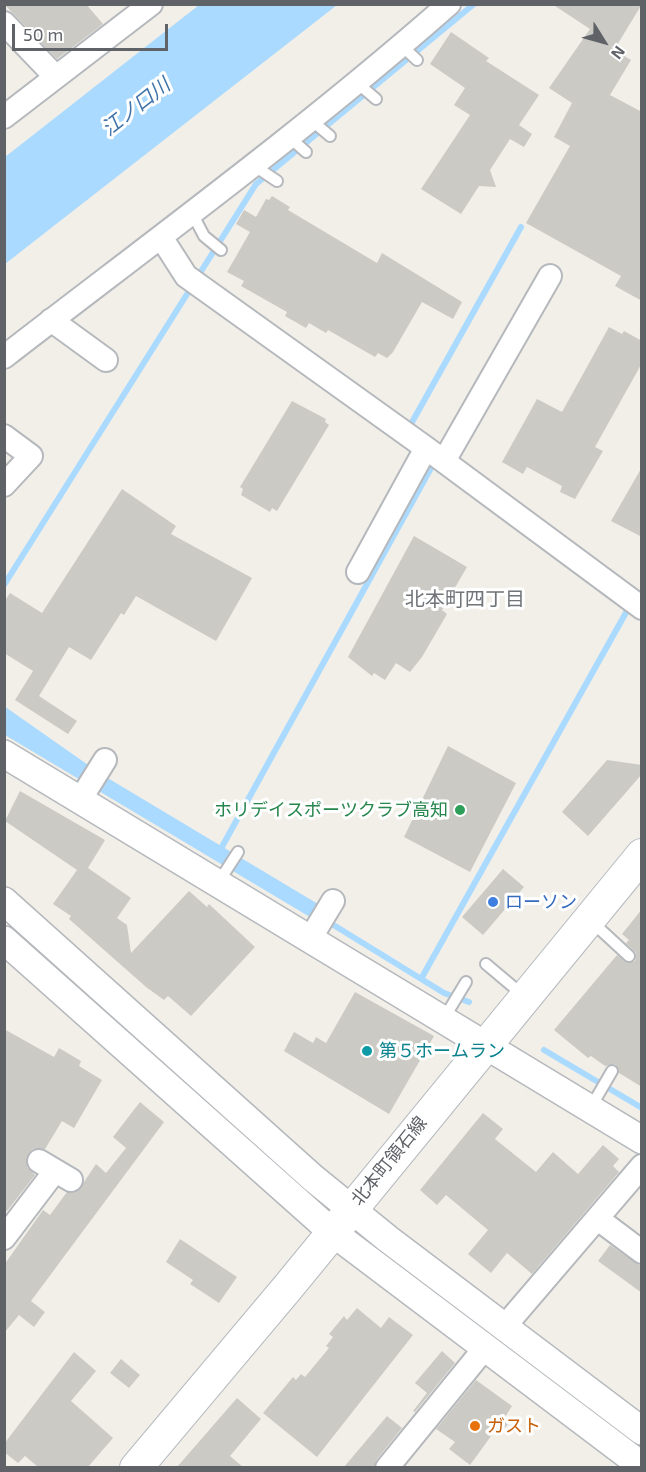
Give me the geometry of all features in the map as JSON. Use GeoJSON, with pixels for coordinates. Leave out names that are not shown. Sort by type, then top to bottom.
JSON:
{"type":"FeatureCollection","features":[{"type":"Feature","properties":{"kind":"main road","name":"北本町領石線"},"geometry":{"type":"LineString","coordinates":[[136,1467],[642,855]]}},
{"type":"Feature","properties":{"kind":"street"},"geometry":{"type":"LineString","coordinates":[[4,117],[151,4]]}},
{"type":"Feature","properties":{"kind":"street"},"geometry":{"type":"LineString","coordinates":[[4,357],[192,213],[356,82],[410,53],[449,4]]}},
{"type":"Feature","properties":{"kind":"street"},"geometry":{"type":"LineString","coordinates":[[4,23],[56,77]]}},
{"type":"Feature","properties":{"kind":"street"},"geometry":{"type":"LineString","coordinates":[[161,237],[186,276],[640,603]]}},
{"type":"Feature","properties":{"kind":"street"},"geometry":{"type":"LineString","coordinates":[[358,572],[550,276]]}},
{"type":"Feature","properties":{"kind":"street"},"geometry":{"type":"LineString","coordinates":[[51,320],[105,360]]}},
{"type":"Feature","properties":{"kind":"street"},"geometry":{"type":"LineString","coordinates":[[4,436],[31,456],[4,485]]}},
{"type":"Feature","properties":{"kind":"street"},"geometry":{"type":"LineString","coordinates":[[4,754],[82,795],[313,933],[447,1014],[483,1046],[593,1103],[640,1137]]}},
{"type":"Feature","properties":{"kind":"street"},"geometry":{"type":"LineString","coordinates":[[82,795],[105,760]]}},
{"type":"Feature","properties":{"kind":"street"},"geometry":{"type":"LineString","coordinates":[[4,901],[341,1221],[484,1349],[642,1466]]}},
{"type":"Feature","properties":{"kind":"street"},"geometry":{"type":"LineString","coordinates":[[313,933],[333,901]]}},
{"type":"Feature","properties":{"kind":"street"},"geometry":{"type":"LineString","coordinates":[[4,940],[341,1221],[505,1326],[642,1431]]}},
{"type":"Feature","properties":{"kind":"street"},"geometry":{"type":"LineString","coordinates":[[505,1326],[642,1166]]}},
{"type":"Feature","properties":{"kind":"street"},"geometry":{"type":"LineString","coordinates":[[4,1238],[55,1171]]}},
{"type":"Feature","properties":{"kind":"street"},"geometry":{"type":"LineString","coordinates":[[598,1220],[642,1252]]}},
{"type":"Feature","properties":{"kind":"street"},"geometry":{"type":"LineString","coordinates":[[395,1465],[484,1349]]}},
{"type":"Feature","properties":{"kind":"lane"},"geometry":{"type":"LineString","coordinates":[[356,82],[376,99]]}},
{"type":"Feature","properties":{"kind":"lane"},"geometry":{"type":"LineString","coordinates":[[310,119],[330,136]]}},
{"type":"Feature","properties":{"kind":"lane"},"geometry":{"type":"LineString","coordinates":[[288,136],[306,152]]}},
{"type":"Feature","properties":{"kind":"lane"},"geometry":{"type":"LineString","coordinates":[[253,165],[277,181]]}},
{"type":"Feature","properties":{"kind":"lane"},"geometry":{"type":"LineString","coordinates":[[192,213],[200,230],[221,250]]}},
{"type":"Feature","properties":{"kind":"lane"},"geometry":{"type":"LineString","coordinates":[[221,878],[238,852]]}},
{"type":"Feature","properties":{"kind":"lane"},"geometry":{"type":"LineString","coordinates":[[589,919],[629,956]]}},
{"type":"Feature","properties":{"kind":"lane"},"geometry":{"type":"LineString","coordinates":[[486,964],[524,996]]}},
{"type":"Feature","properties":{"kind":"lane"},"geometry":{"type":"LineString","coordinates":[[447,1014],[466,982]]}},
{"type":"Feature","properties":{"kind":"lane"},"geometry":{"type":"LineString","coordinates":[[593,1103],[612,1071]]}},
{"type":"Feature","properties":{"kind":"water","name":"江ノ口川"},"geometry":{"type":"Polygon","coordinates":[[[199,5],[337,5],[5,264],[5,157],[199,5]]]}},
{"type":"Feature","properties":{"kind":"water"},"geometry":{"type":"Polygon","coordinates":[[[4,706],[101,774],[338,916],[330,929],[5,735],[4,706]]]}},
{"type":"Feature","properties":{"kind":"building"},"geometry":{"type":"Polygon","coordinates":[[[4,4],[86,4],[103,24],[57,59],[4,4]]]}},
{"type":"Feature","properties":{"kind":"building"},"geometry":{"type":"Polygon","coordinates":[[[552,4],[642,4],[614,50],[631,60],[610,95],[642,112],[642,301],[615,286],[621,276],[526,223],[570,146],[554,137],[572,103],[549,88],[590,29],[552,4]]]}},
{"type":"Feature","properties":{"kind":"building"},"geometry":{"type":"Polygon","coordinates":[[[451,32],[489,58],[486,61],[539,95],[519,125],[532,134],[524,147],[510,139],[490,170],[496,187],[479,186],[461,214],[421,189],[470,115],[454,105],[465,88],[430,64],[451,32]]]}},
{"type":"Feature","properties":{"kind":"building"},"geometry":{"type":"Polygon","coordinates":[[[272,196],[290,207],[288,210],[377,263],[382,253],[462,302],[453,319],[422,302],[393,352],[387,358],[378,353],[375,357],[328,330],[326,333],[309,323],[306,328],[285,316],[287,312],[241,286],[244,281],[227,272],[250,232],[236,224],[244,210],[256,217],[266,199],[269,200],[272,196]]]}},
{"type":"Feature","properties":{"kind":"building"},"geometry":{"type":"Polygon","coordinates":[[[609,327],[622,334],[624,331],[642,341],[642,363],[595,447],[603,451],[575,499],[560,492],[562,486],[527,467],[523,474],[502,462],[537,399],[562,412],[609,327]]]}},
{"type":"Feature","properties":{"kind":"building"},"geometry":{"type":"Polygon","coordinates":[[[292,401],[326,419],[325,422],[329,425],[277,511],[272,508],[270,512],[241,495],[243,489],[240,487],[292,401]]]}},
{"type":"Feature","properties":{"kind":"building"},"geometry":{"type":"Polygon","coordinates":[[[642,467],[642,537],[611,521],[642,467]]]}},
{"type":"Feature","properties":{"kind":"building"},"geometry":{"type":"Polygon","coordinates":[[[122,489],[176,526],[171,534],[252,578],[216,641],[136,596],[124,615],[121,613],[91,660],[69,647],[39,696],[77,721],[68,734],[15,700],[33,671],[4,653],[4,602],[10,593],[42,613],[122,489]]]}},
{"type":"Feature","properties":{"kind":"building"},"geometry":{"type":"Polygon","coordinates":[[[414,536],[467,567],[442,610],[447,614],[422,657],[410,672],[396,663],[385,680],[374,673],[372,676],[348,657],[414,536]]]}},
{"type":"Feature","properties":{"kind":"building","name":"ホリデイスポーツクラブ高知"},"geometry":{"type":"Polygon","coordinates":[[[448,746],[516,783],[470,872],[404,837],[448,746]]]}},
{"type":"Feature","properties":{"kind":"building"},"geometry":{"type":"Polygon","coordinates":[[[607,760],[642,765],[642,774],[588,836],[562,812],[607,760]]]}},
{"type":"Feature","properties":{"kind":"building"},"geometry":{"type":"Polygon","coordinates":[[[20,791],[105,840],[88,868],[131,898],[117,918],[127,925],[131,953],[189,891],[207,907],[209,904],[255,947],[191,1016],[168,996],[164,1000],[146,987],[69,919],[71,916],[53,904],[77,870],[5,821],[20,791]]]}},
{"type":"Feature","properties":{"kind":"building","name":"ローソン"},"geometry":{"type":"Polygon","coordinates":[[[503,869],[524,887],[483,935],[462,917],[503,869]]]}},
{"type":"Feature","properties":{"kind":"building"},"geometry":{"type":"Polygon","coordinates":[[[642,909],[642,1087],[619,1073],[615,1064],[605,1066],[591,1056],[588,1058],[554,1030],[617,955],[627,963],[635,961],[636,953],[626,943],[629,940],[622,934],[642,909]]]}},
{"type":"Feature","properties":{"kind":"building","name":"第５ホームラン"},"geometry":{"type":"Polygon","coordinates":[[[355,992],[434,1036],[389,1114],[284,1051],[294,1032],[313,1043],[316,1037],[326,1043],[355,992]]]}},
{"type":"Feature","properties":{"kind":"building"},"geometry":{"type":"Polygon","coordinates":[[[4,1029],[54,1057],[59,1048],[81,1061],[79,1066],[102,1080],[74,1128],[62,1121],[45,1149],[33,1149],[28,1154],[27,1167],[35,1175],[7,1211],[4,1209],[4,1029]]]}},
{"type":"Feature","properties":{"kind":"building"},"geometry":{"type":"Polygon","coordinates":[[[140,1102],[164,1122],[31,1301],[45,1312],[34,1327],[19,1315],[4,1333],[4,1265],[43,1210],[50,1215],[67,1192],[78,1191],[96,1164],[106,1173],[126,1148],[113,1137],[140,1102]]]}},
{"type":"Feature","properties":{"kind":"building"},"geometry":{"type":"Polygon","coordinates":[[[483,1113],[503,1129],[495,1139],[536,1172],[553,1152],[578,1174],[603,1145],[619,1159],[613,1166],[619,1172],[532,1274],[507,1253],[491,1273],[468,1254],[488,1230],[446,1195],[437,1205],[420,1190],[483,1113]]]}},
{"type":"Feature","properties":{"kind":"building"},"geometry":{"type":"Polygon","coordinates":[[[180,1239],[237,1277],[219,1303],[190,1284],[193,1280],[166,1262],[180,1239]]]}},
{"type":"Feature","properties":{"kind":"building"},"geometry":{"type":"Polygon","coordinates":[[[610,1245],[642,1267],[642,1293],[598,1261],[610,1245]]]}},
{"type":"Feature","properties":{"kind":"building"},"geometry":{"type":"Polygon","coordinates":[[[357,1308],[381,1328],[389,1317],[413,1335],[317,1457],[263,1413],[293,1377],[296,1380],[301,1374],[305,1377],[329,1348],[326,1346],[333,1337],[329,1334],[344,1316],[347,1320],[357,1308]]]}},
{"type":"Feature","properties":{"kind":"building"},"geometry":{"type":"Polygon","coordinates":[[[442,1351],[455,1363],[415,1412],[413,1411],[427,1393],[415,1383],[442,1351]]]}},
{"type":"Feature","properties":{"kind":"building"},"geometry":{"type":"Polygon","coordinates":[[[74,1352],[96,1371],[71,1401],[113,1438],[88,1467],[38,1467],[25,1456],[18,1463],[4,1452],[4,1444],[74,1352]]]}},
{"type":"Feature","properties":{"kind":"building"},"geometry":{"type":"Polygon","coordinates":[[[121,1359],[140,1375],[129,1388],[110,1373],[121,1359]]]}},
{"type":"Feature","properties":{"kind":"building","name":"ガスト"},"geometry":{"type":"Polygon","coordinates":[[[476,1380],[512,1406],[505,1417],[510,1421],[499,1436],[494,1432],[470,1465],[449,1449],[455,1442],[436,1429],[476,1380]]]}},
{"type":"Feature","properties":{"kind":"building"},"geometry":{"type":"Polygon","coordinates":[[[237,1398],[261,1419],[230,1456],[243,1467],[177,1467],[237,1398]]]}},
{"type":"Feature","properties":{"kind":"building"},"geometry":{"type":"Polygon","coordinates":[[[387,1416],[402,1428],[377,1459],[374,1467],[344,1467],[387,1416]]]}},
{"type":"Feature","properties":{"kind":"waterway"},"geometry":{"type":"LineString","coordinates":[[200,273],[256,184],[474,4]]}},
{"type":"Feature","properties":{"kind":"waterway"},"geometry":{"type":"LineString","coordinates":[[411,424],[521,227]]}},
{"type":"Feature","properties":{"kind":"waterway"},"geometry":{"type":"LineString","coordinates":[[4,585],[189,291]]}},
{"type":"Feature","properties":{"kind":"waterway"},"geometry":{"type":"LineString","coordinates":[[218,854],[431,468]]}},
{"type":"Feature","properties":{"kind":"waterway"},"geometry":{"type":"LineString","coordinates":[[421,979],[628,609]]}},
{"type":"Feature","properties":{"kind":"waterway"},"geometry":{"type":"LineString","coordinates":[[327,921],[444,993],[469,1002]]}},
{"type":"Feature","properties":{"kind":"waterway"},"geometry":{"type":"LineString","coordinates":[[544,1050],[642,1108]]}},
{"type":"Feature","properties":{"kind":"place","name":"ホリデイスポーツクラブ高知"},"geometry":{"type":"Point","coordinates":[460,810]}},
{"type":"Feature","properties":{"kind":"place","name":"ローソン"},"geometry":{"type":"Point","coordinates":[493,902]}},
{"type":"Feature","properties":{"kind":"place","name":"第５ホームラン"},"geometry":{"type":"Point","coordinates":[367,1051]}},
{"type":"Feature","properties":{"kind":"place","name":"ガスト"},"geometry":{"type":"Point","coordinates":[475,1426]}},
{"type":"Feature","properties":{"kind":"district","name":"北本町四丁目"},"geometry":{"type":"Point","coordinates":[465,599]}}]}
